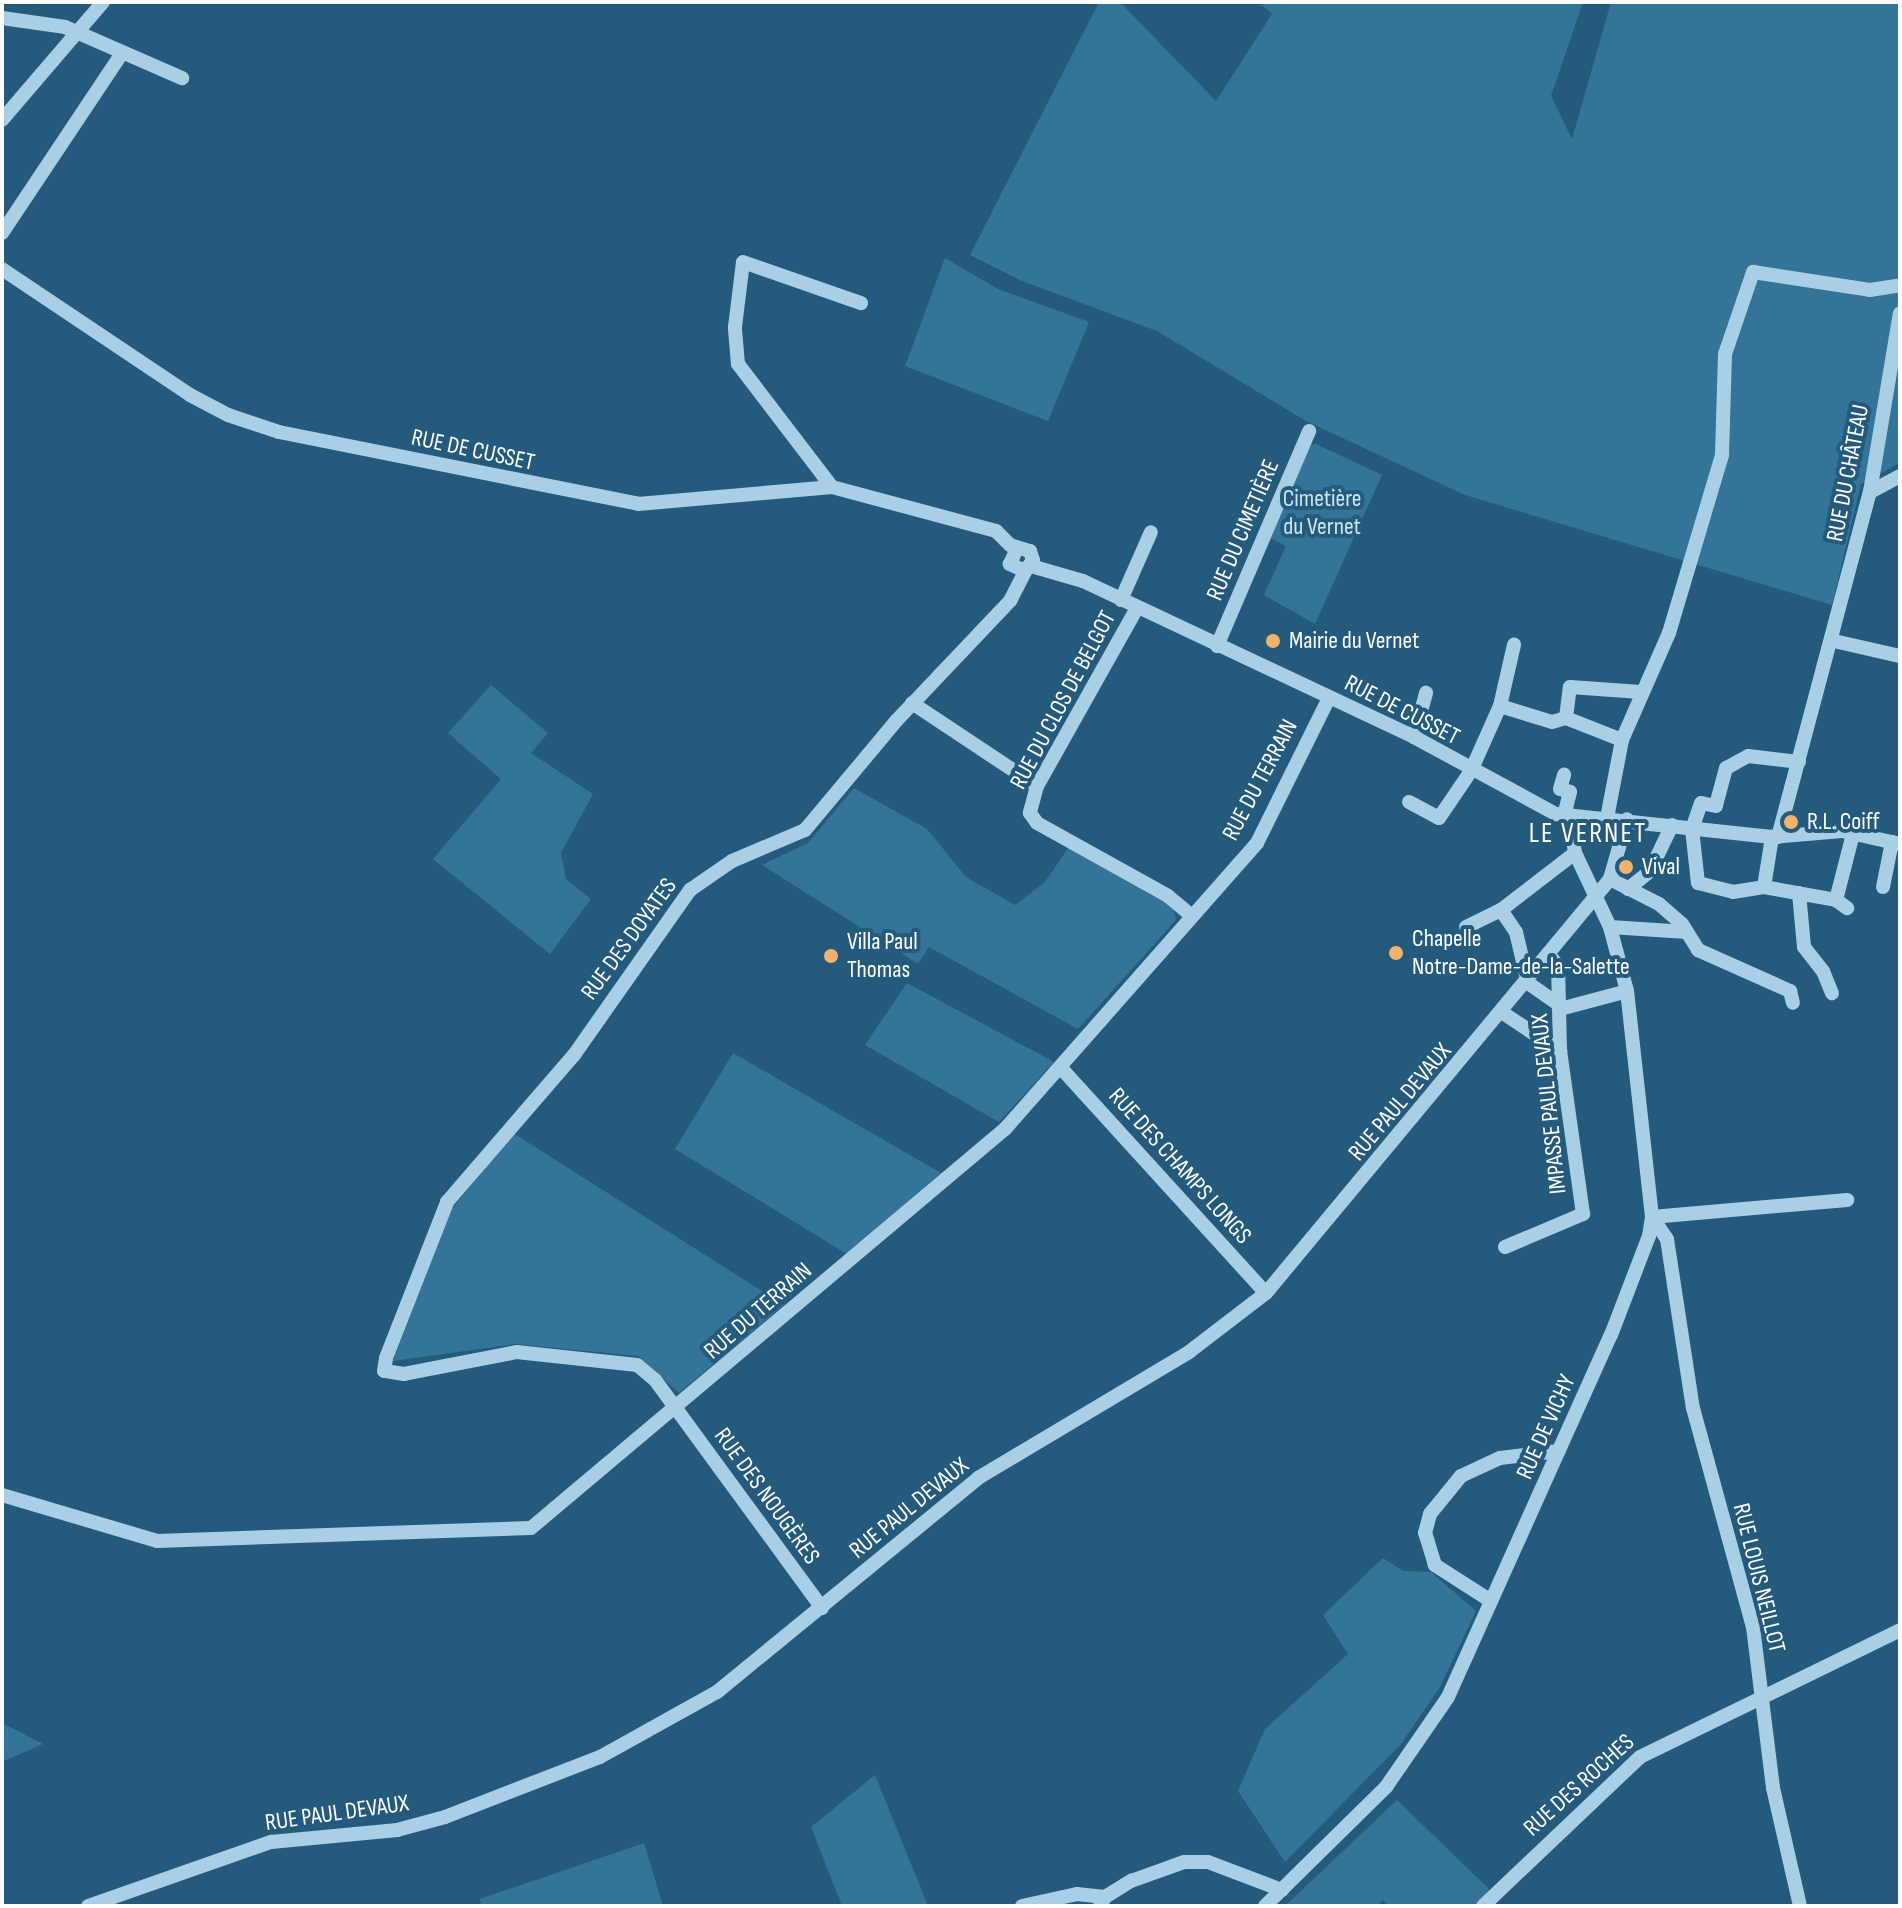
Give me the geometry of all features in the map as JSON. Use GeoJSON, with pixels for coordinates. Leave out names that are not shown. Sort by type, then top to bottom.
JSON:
{"type":"FeatureCollection","features":[{"type":"Feature","properties":{"kind":"street"},"geometry":{"type":"LineString","coordinates":[[2,120],[103,2]]}},
{"type":"Feature","properties":{"kind":"street"},"geometry":{"type":"LineString","coordinates":[[2,18],[78,31],[182,78]]}},
{"type":"Feature","properties":{"kind":"street"},"geometry":{"type":"LineString","coordinates":[[2,233],[122,53]]}},
{"type":"Feature","properties":{"kind":"street"},"geometry":{"type":"LineString","coordinates":[[832,487],[738,364],[735,327],[743,262],[861,303]]}},
{"type":"Feature","properties":{"kind":"street","name":"RUE DE CUSSET"},"geometry":{"type":"LineString","coordinates":[[2,269],[190,395],[228,415],[279,432],[638,504],[832,487],[996,531],[1012,557]]}},
{"type":"Feature","properties":{"kind":"street"},"geometry":{"type":"LineString","coordinates":[[1607,818],[1622,740],[1691,571],[1722,455],[1725,354],[1753,272],[1870,290],[1900,285]]}},
{"type":"Feature","properties":{"kind":"street","name":"RUE DU CHÂTEAU"},"geometry":{"type":"LineString","coordinates":[[1764,887],[1775,837],[1834,641],[1870,492],[1900,313]]}},
{"type":"Feature","properties":{"kind":"street","name":"RUE DU CIMETIÈRE"},"geometry":{"type":"LineString","coordinates":[[1217,646],[1309,431]]}},
{"type":"Feature","properties":{"kind":"street"},"geometry":{"type":"LineString","coordinates":[[1870,492],[1900,476]]}},
{"type":"Feature","properties":{"kind":"street"},"geometry":{"type":"LineString","coordinates":[[1121,600],[1151,532]]}},
{"type":"Feature","properties":{"kind":"street"},"geometry":{"type":"LineString","coordinates":[[1012,557],[1030,564]]}},
{"type":"Feature","properties":{"kind":"street"},"geometry":{"type":"LineString","coordinates":[[1012,557],[1030,564]]}},
{"type":"Feature","properties":{"kind":"street"},"geometry":{"type":"LineString","coordinates":[[1001,609],[1010,586],[1012,557]]}},
{"type":"Feature","properties":{"kind":"street","name":"RUE DE CUSSET"},"geometry":{"type":"LineString","coordinates":[[1030,564],[1083,581],[1414,737],[1471,771],[1567,816]]}},
{"type":"Feature","properties":{"kind":"street","name":"RUE DES DOYATES"},"geometry":{"type":"LineString","coordinates":[[384,1371],[447,1202],[574,1055],[690,890],[732,861],[805,830],[912,703],[1001,609],[1030,564]]}},
{"type":"Feature","properties":{"kind":"street","name":"RUE DU CLOS DE BELGOT"},"geometry":{"type":"LineString","coordinates":[[1137,608],[1037,786],[1030,813],[1037,823],[1168,896],[1192,916]]}},
{"type":"Feature","properties":{"kind":"street"},"geometry":{"type":"LineString","coordinates":[[1834,641],[1900,656]]}},
{"type":"Feature","properties":{"kind":"street"},"geometry":{"type":"LineString","coordinates":[[1409,802],[1439,818],[1471,771],[1500,706],[1514,645]]}},
{"type":"Feature","properties":{"kind":"street"},"geometry":{"type":"LineString","coordinates":[[1566,718],[1570,687],[1641,692]]}},
{"type":"Feature","properties":{"kind":"street"},"geometry":{"type":"LineString","coordinates":[[1414,737],[1426,693]]}},
{"type":"Feature","properties":{"kind":"street","name":"RUE DU TERRAIN"},"geometry":{"type":"LineString","coordinates":[[2,1495],[157,1541],[531,1528],[677,1410],[1005,1129],[1257,843],[1329,698]]}},
{"type":"Feature","properties":{"kind":"street"},"geometry":{"type":"LineString","coordinates":[[912,703],[1037,786]]}},
{"type":"Feature","properties":{"kind":"street"},"geometry":{"type":"LineString","coordinates":[[1500,706],[1552,722],[1566,718],[1622,740]]}},
{"type":"Feature","properties":{"kind":"street"},"geometry":{"type":"LineString","coordinates":[[1799,762],[1737,758],[1720,781],[1716,806],[1701,803],[1692,829],[1698,883],[1733,892],[1764,887],[1842,904],[1853,834]]}},
{"type":"Feature","properties":{"kind":"street"},"geometry":{"type":"LineString","coordinates":[[1466,927],[1501,910],[1575,853],[1567,816],[1570,792],[1560,789],[1564,775]]}},
{"type":"Feature","properties":{"kind":"street"},"geometry":{"type":"LineString","coordinates":[[1567,816],[1627,819],[1775,837],[1825,830],[1896,843],[1883,887]]}},
{"type":"Feature","properties":{"kind":"street"},"geometry":{"type":"LineString","coordinates":[[1627,819],[1610,879],[1659,904],[1687,932],[1698,950],[1790,991],[1793,1003]]}},
{"type":"Feature","properties":{"kind":"street"},"geometry":{"type":"LineString","coordinates":[[1628,889],[1650,871],[1672,825]]}},
{"type":"Feature","properties":{"kind":"street","name":"RUE DE VICHY"},"geometry":{"type":"LineString","coordinates":[[1265,1906],[1349,1827],[1419,1745],[1491,1601],[1644,1255],[1652,1217],[1627,991],[1610,927],[1597,893],[1575,853]]}},
{"type":"Feature","properties":{"kind":"street","name":"RUE PAUL DEVAUX"},"geometry":{"type":"LineString","coordinates":[[88,1906],[271,1842],[397,1830],[578,1767],[717,1692],[978,1478],[1189,1352],[1266,1293],[1528,983],[1610,879]]}},
{"type":"Feature","properties":{"kind":"street"},"geometry":{"type":"LineString","coordinates":[[1799,893],[1804,947],[1823,971],[1832,993]]}},
{"type":"Feature","properties":{"kind":"street"},"geometry":{"type":"LineString","coordinates":[[1501,910],[1516,932],[1528,983],[1560,1007],[1627,991]]}},
{"type":"Feature","properties":{"kind":"street"},"geometry":{"type":"LineString","coordinates":[[1610,927],[1687,932]]}},
{"type":"Feature","properties":{"kind":"street","name":"IMPASSE PAUL DEVAUX"},"geometry":{"type":"LineString","coordinates":[[1505,1247],[1583,1214],[1560,1051],[1558,966],[1549,955]]}},
{"type":"Feature","properties":{"kind":"street"},"geometry":{"type":"LineString","coordinates":[[1503,1013],[1560,1051]]}},
{"type":"Feature","properties":{"kind":"street","name":"RUE DES CHAMPS LONGS"},"geometry":{"type":"LineString","coordinates":[[1061,1068],[1266,1293]]}},
{"type":"Feature","properties":{"kind":"street"},"geometry":{"type":"LineString","coordinates":[[1652,1217],[1847,1200]]}},
{"type":"Feature","properties":{"kind":"street","name":"RUE LOUIS NEILLOT"},"geometry":{"type":"LineString","coordinates":[[1652,1217],[1667,1239],[1693,1408],[1753,1627],[1773,1788],[1800,1906]]}},
{"type":"Feature","properties":{"kind":"street"},"geometry":{"type":"LineString","coordinates":[[1644,1255],[1669,1261]]}},
{"type":"Feature","properties":{"kind":"street","name":"RUE DES NOUGÈRES"},"geometry":{"type":"LineString","coordinates":[[384,1371],[404,1374],[504,1353],[611,1359],[637,1365],[677,1410],[822,1608]]}},
{"type":"Feature","properties":{"kind":"street"},"geometry":{"type":"LineString","coordinates":[[1491,1601],[1435,1565],[1425,1533],[1430,1514],[1461,1476],[1500,1458],[1559,1451]]}},
{"type":"Feature","properties":{"kind":"street","name":"RUE DES ROCHES"},"geometry":{"type":"LineString","coordinates":[[1483,1906],[1640,1757],[1690,1728],[1762,1698],[1900,1630]]}},
{"type":"Feature","properties":{"kind":"street"},"geometry":{"type":"LineString","coordinates":[[1022,1906],[1077,1894],[1103,1901],[1184,1862],[1208,1862],[1282,1890]]}},
{"type":"Feature","properties":{"kind":"green space"},"geometry":{"type":"Polygon","coordinates":[[[1099,2],[1120,2],[1216,101],[1272,14],[1259,2],[1583,2],[1551,96],[1572,139],[1611,2],[1900,2],[1900,463],[1861,484],[1832,605],[1465,495],[1306,421],[1157,331],[1022,281],[970,255],[1099,2]]]}},
{"type":"Feature","properties":{"kind":"green space"},"geometry":{"type":"Polygon","coordinates":[[[945,258],[998,289],[1089,322],[1048,421],[905,366],[945,258]]]}},
{"type":"Feature","properties":{"kind":"green space","name":"Cimetière du Vernet"},"geometry":{"type":"Polygon","coordinates":[[[1316,444],[1382,475],[1315,624],[1264,595],[1286,546],[1267,536],[1308,445],[1316,444]]]}},
{"type":"Feature","properties":{"kind":"green space"},"geometry":{"type":"Polygon","coordinates":[[[491,685],[548,733],[531,753],[593,794],[561,853],[566,879],[591,899],[550,954],[433,859],[501,779],[448,733],[491,685]]]}},
{"type":"Feature","properties":{"kind":"green space"},"geometry":{"type":"Polygon","coordinates":[[[854,788],[927,829],[966,877],[1015,905],[1045,882],[1069,847],[1172,902],[1176,920],[1078,1029],[929,947],[918,964],[762,865],[808,843],[854,788]]]}},
{"type":"Feature","properties":{"kind":"green space"},"geometry":{"type":"Polygon","coordinates":[[[907,983],[1054,1062],[999,1122],[865,1045],[907,983]]]}},
{"type":"Feature","properties":{"kind":"green space"},"geometry":{"type":"Polygon","coordinates":[[[733,1053],[941,1173],[847,1254],[675,1149],[733,1053]]]}},
{"type":"Feature","properties":{"kind":"green space"},"geometry":{"type":"Polygon","coordinates":[[[513,1133],[784,1305],[679,1393],[638,1356],[515,1344],[393,1361],[451,1210],[513,1133]]]}},
{"type":"Feature","properties":{"kind":"green space"},"geometry":{"type":"Polygon","coordinates":[[[1383,1558],[1403,1571],[1431,1572],[1476,1611],[1440,1687],[1401,1744],[1285,1862],[1238,1791],[1265,1729],[1348,1654],[1323,1615],[1383,1558]]]}},
{"type":"Feature","properties":{"kind":"green space"},"geometry":{"type":"Polygon","coordinates":[[[2,1723],[43,1744],[2,1762],[2,1723]]]}},
{"type":"Feature","properties":{"kind":"green space"},"geometry":{"type":"Polygon","coordinates":[[[875,1775],[928,1906],[842,1906],[811,1827],[875,1775]]]}},
{"type":"Feature","properties":{"kind":"green space"},"geometry":{"type":"Polygon","coordinates":[[[1397,1800],[1491,1891],[1476,1906],[1389,1906],[1383,1900],[1377,1906],[1285,1906],[1397,1800]]]}},
{"type":"Feature","properties":{"kind":"green space"},"geometry":{"type":"Polygon","coordinates":[[[644,1843],[663,1906],[481,1906],[480,1899],[644,1843]]]}},
{"type":"Feature","properties":{"kind":"place","name":"Mairie du Vernet"},"geometry":{"type":"Point","coordinates":[1273,641]}},
{"type":"Feature","properties":{"kind":"place","name":"R.L. Coiff"},"geometry":{"type":"Point","coordinates":[1791,822]}},
{"type":"Feature","properties":{"kind":"place","name":"Vival"},"geometry":{"type":"Point","coordinates":[1626,867]}},
{"type":"Feature","properties":{"kind":"place","name":"Chapelle Notre-Dame-de-la-Salette"},"geometry":{"type":"Point","coordinates":[1396,953]}},
{"type":"Feature","properties":{"kind":"place","name":"Villa Paul Thomas"},"geometry":{"type":"Point","coordinates":[831,956]}},
{"type":"Feature","properties":{"kind":"district","name":"LE VERNET"},"geometry":{"type":"Point","coordinates":[1588,834]}}]}
